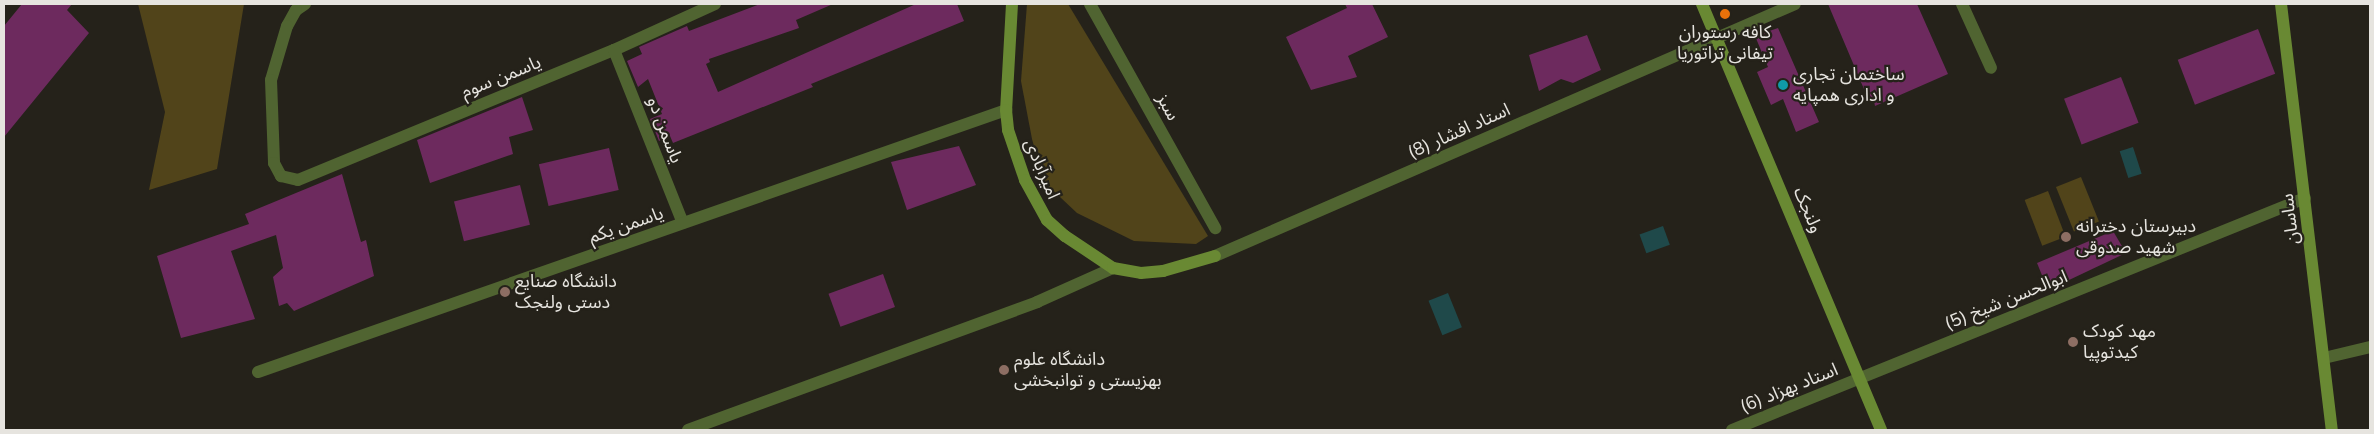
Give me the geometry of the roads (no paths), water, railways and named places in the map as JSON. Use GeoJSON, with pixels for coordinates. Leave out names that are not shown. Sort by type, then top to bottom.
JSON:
{"type":"FeatureCollection","features":[{"type":"Feature","properties":{"kind":"street","name":"یاسمن سوم"},"geometry":{"type":"LineString","coordinates":[[305,4],[296,10],[287,26],[271,80],[274,163],[282,176],[298,180],[614,50],[715,4]]}},
{"type":"Feature","properties":{"kind":"street","name":"امیرآبادی"},"geometry":{"type":"LineString","coordinates":[[1012,4],[1006,110],[1016,160],[1033,200],[1046,220],[1070,240],[1114,268],[1141,273],[1163,271],[1215,256]]}},
{"type":"Feature","properties":{"kind":"street","name":"سبز"},"geometry":{"type":"LineString","coordinates":[[1090,4],[1215,228]]}},
{"type":"Feature","properties":{"kind":"street","name":"ولنجک"},"geometry":{"type":"LineString","coordinates":[[1702,4],[1881,430]]}},
{"type":"Feature","properties":{"kind":"street","name":"استاد افشار (8)"},"geometry":{"type":"LineString","coordinates":[[1215,256],[1795,4]]}},
{"type":"Feature","properties":{"kind":"street"},"geometry":{"type":"LineString","coordinates":[[1962,4],[1991,68]]}},
{"type":"Feature","properties":{"kind":"street","name":"ساسان"},"geometry":{"type":"LineString","coordinates":[[2281,4],[2332,430]]}},
{"type":"Feature","properties":{"kind":"street","name":"یاسمن دو"},"geometry":{"type":"LineString","coordinates":[[614,50],[683,223]]}},
{"type":"Feature","properties":{"kind":"street","name":"یاسمن یکم"},"geometry":{"type":"LineString","coordinates":[[258,372],[1006,110]]}},
{"type":"Feature","properties":{"kind":"street","name":"ابوالحسن شیخ (5)"},"geometry":{"type":"LineString","coordinates":[[1859,379],[2305,198]]}},
{"type":"Feature","properties":{"kind":"street"},"geometry":{"type":"LineString","coordinates":[[688,430],[1037,302],[1114,268]]}},
{"type":"Feature","properties":{"kind":"street"},"geometry":{"type":"LineString","coordinates":[[2324,358],[2370,347]]}},
{"type":"Feature","properties":{"kind":"street","name":"استاد بهزاد (6)"},"geometry":{"type":"LineString","coordinates":[[1732,430],[1859,379]]}},
{"type":"Feature","properties":{"kind":"water"},"geometry":{"type":"Polygon","coordinates":[[[2133,147],[2142,174],[2128,178],[2120,151],[2133,147]]]}},
{"type":"Feature","properties":{"kind":"water"},"geometry":{"type":"Polygon","coordinates":[[[1663,226],[1670,245],[1646,253],[1640,235],[1663,226]]]}},
{"type":"Feature","properties":{"kind":"water"},"geometry":{"type":"Polygon","coordinates":[[[1448,293],[1462,327],[1442,335],[1429,301],[1448,293]]]}},
{"type":"Feature","properties":{"kind":"place","name":"کافه رستوران تیفانی تراتوریا"},"geometry":{"type":"Point","coordinates":[1725,14]}},
{"type":"Feature","properties":{"kind":"place","name":"ساختمان تجاری و اداری همپایه"},"geometry":{"type":"Point","coordinates":[1783,85]}},
{"type":"Feature","properties":{"kind":"place","name":"دبیرستان دخترانه شهید صدوقی"},"geometry":{"type":"Point","coordinates":[2066,237]}},
{"type":"Feature","properties":{"kind":"place","name":"دانشگاه صنایع دستى ولنجک"},"geometry":{"type":"Point","coordinates":[505,292]}},
{"type":"Feature","properties":{"kind":"place","name":"مهد کودک کیدتوپیا"},"geometry":{"type":"Point","coordinates":[2073,342]}},
{"type":"Feature","properties":{"kind":"place","name":"دانشگاه علوم بهزیستی و توانبخشی"},"geometry":{"type":"Point","coordinates":[1004,370]}}]}
